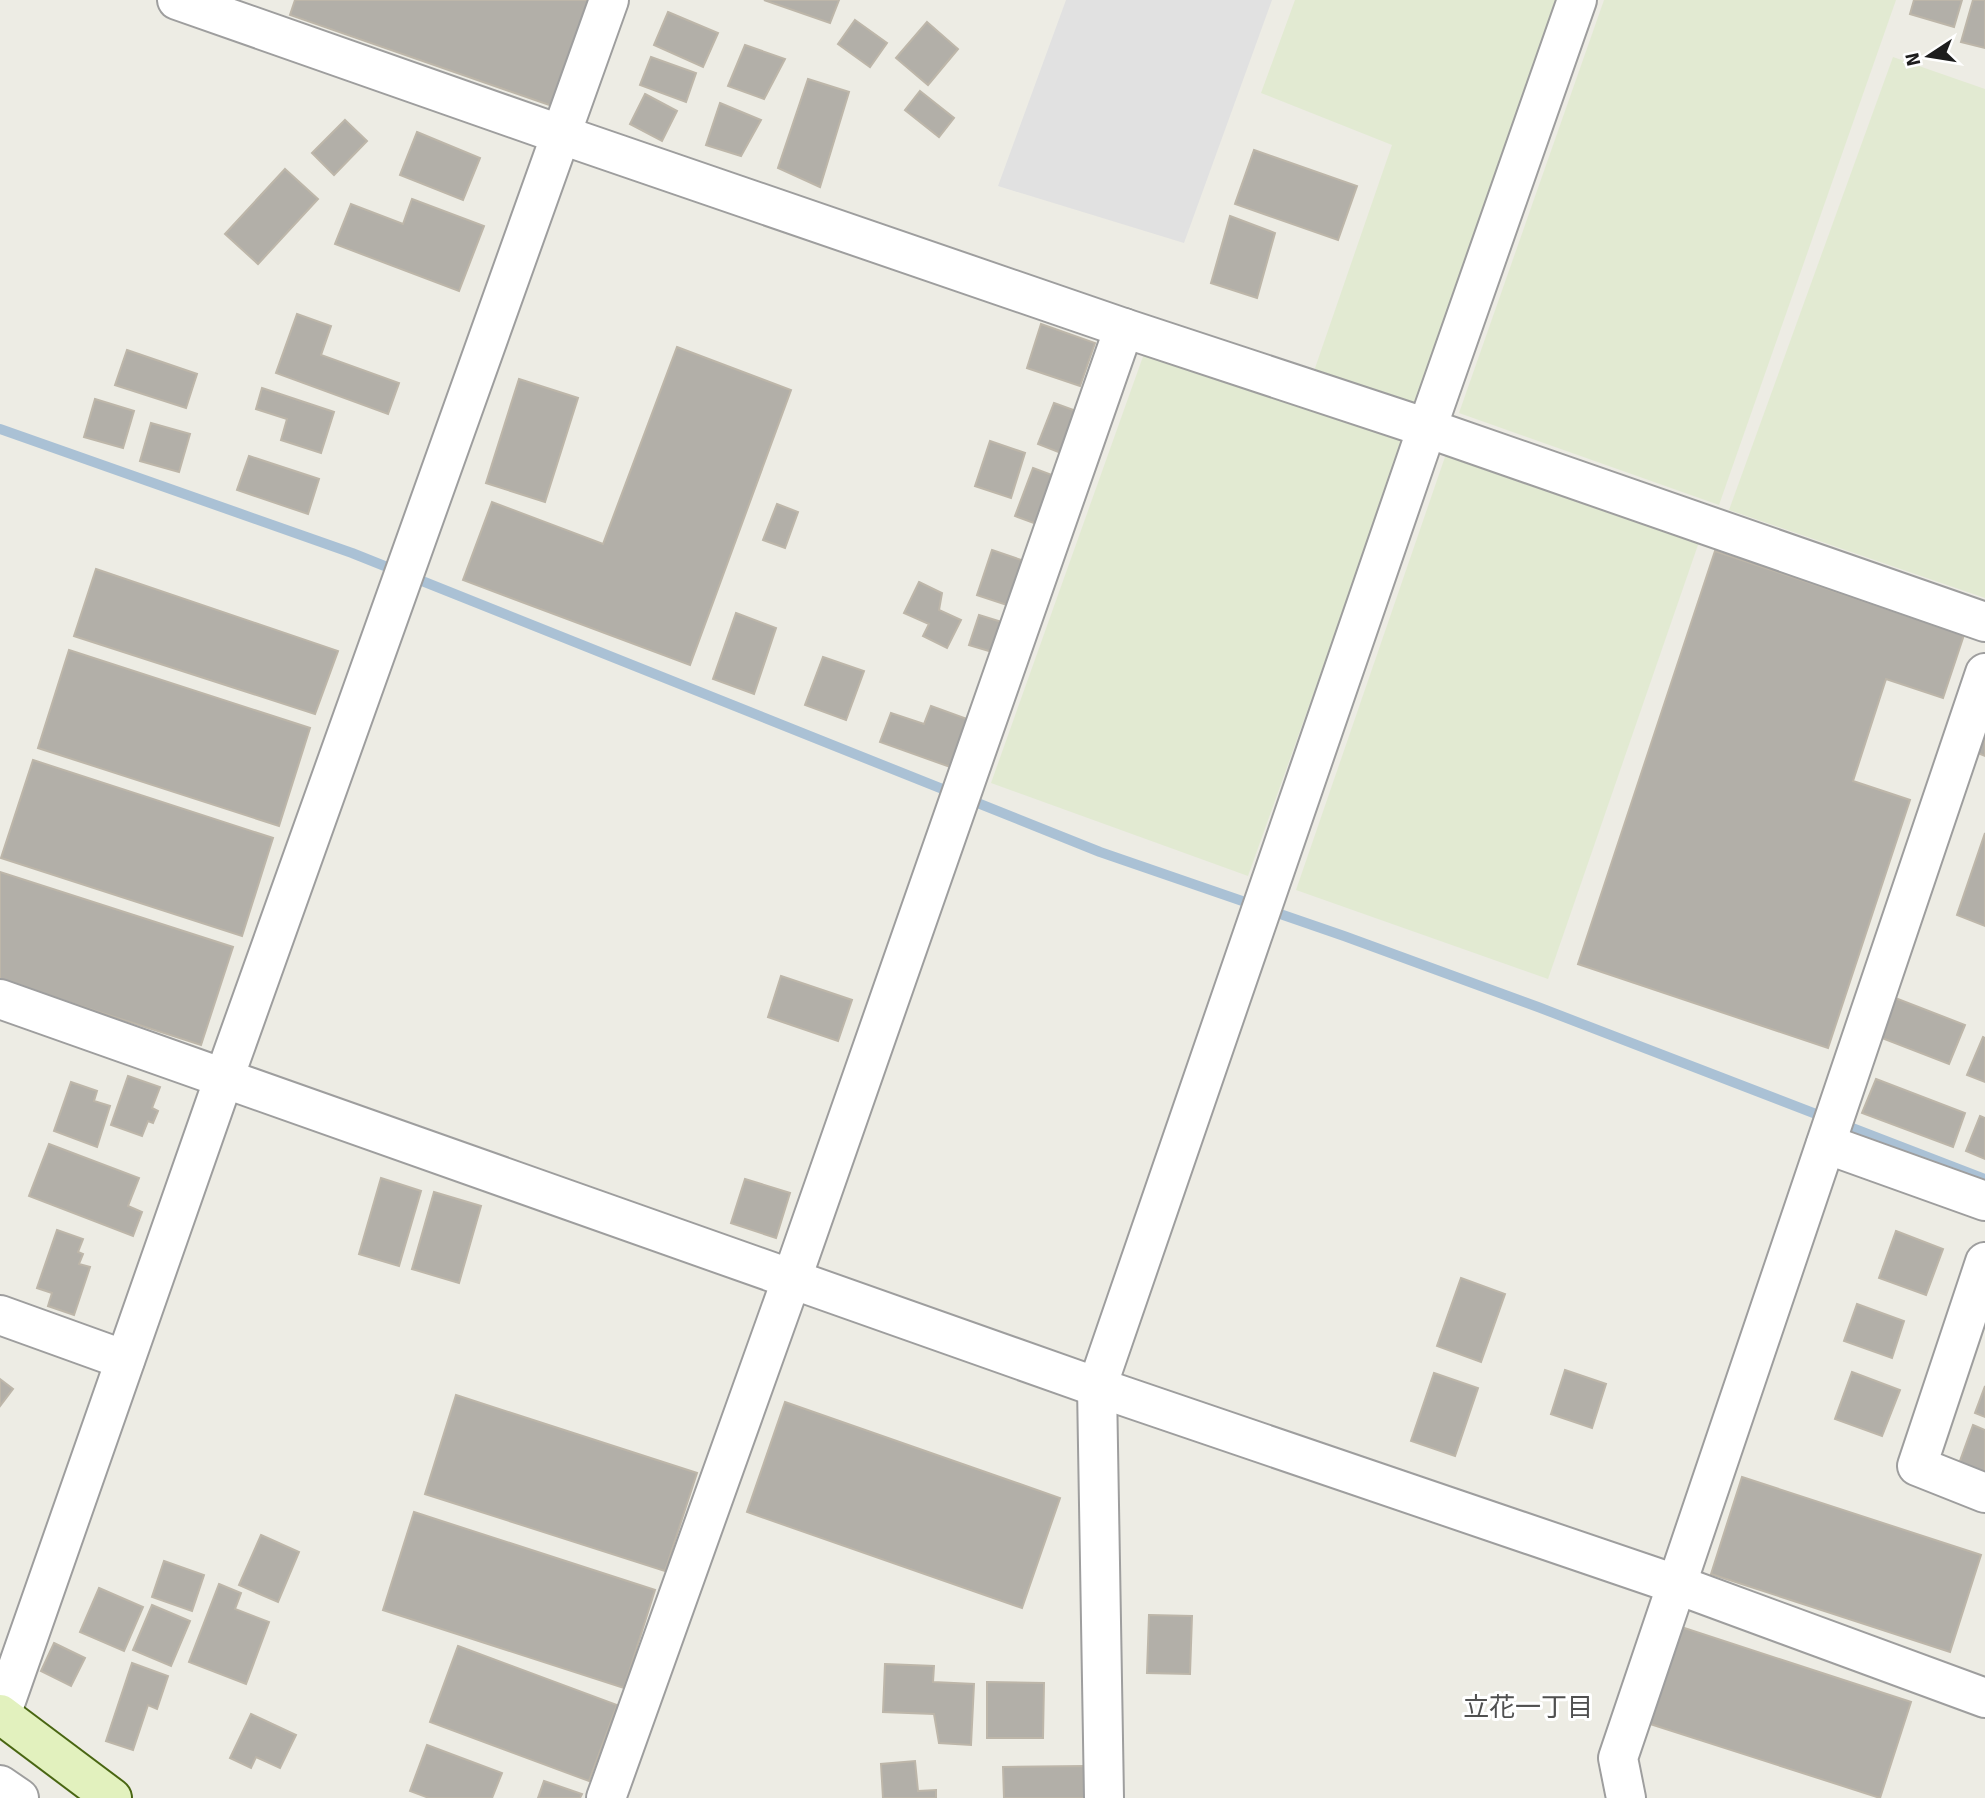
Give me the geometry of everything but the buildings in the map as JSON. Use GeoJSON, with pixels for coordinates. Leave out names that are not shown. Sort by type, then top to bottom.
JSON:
{"type":"FeatureCollection","features":[{"type":"Feature","properties":{"kind":"main road"},"geometry":{"type":"LineString","coordinates":[[1,1715],[96,1793]]}},
{"type":"Feature","properties":{"kind":"street"},"geometry":{"type":"LineString","coordinates":[[1,1715],[223,1078],[609,0]]}},
{"type":"Feature","properties":{"kind":"street"},"geometry":{"type":"LineString","coordinates":[[1104,1798],[1097,1387],[1577,0]]}},
{"type":"Feature","properties":{"kind":"street"},"geometry":{"type":"LineString","coordinates":[[192,3],[562,135],[1124,328],[1427,428],[1985,622]]}},
{"type":"Feature","properties":{"kind":"street"},"geometry":{"type":"LineString","coordinates":[[606,1798],[792,1278],[1124,328]]}},
{"type":"Feature","properties":{"kind":"street"},"geometry":{"type":"LineString","coordinates":[[1626,1798],[1618,1758],[1985,673]]}},
{"type":"Feature","properties":{"kind":"street"},"geometry":{"type":"LineString","coordinates":[[0,999],[1097,1387],[1678,1585],[1985,1698]]}},
{"type":"Feature","properties":{"kind":"street"},"geometry":{"type":"LineString","coordinates":[[1826,1144],[1985,1201]]}},
{"type":"Feature","properties":{"kind":"street"},"geometry":{"type":"LineString","coordinates":[[1985,1262],[1917,1466],[1985,1493]]}},
{"type":"Feature","properties":{"kind":"street"},"geometry":{"type":"LineString","coordinates":[[0,1315],[125,1360]]}},
{"type":"Feature","properties":{"kind":"street"},"geometry":{"type":"LineString","coordinates":[[0,1785],[19,1798]]}},
{"type":"Feature","properties":{"kind":"green space"},"geometry":{"type":"Polygon","coordinates":[[[1295,0],[1559,0],[1419,406],[1313,374],[1392,145],[1261,93],[1295,0]]]}},
{"type":"Feature","properties":{"kind":"green space"},"geometry":{"type":"Polygon","coordinates":[[[1604,0],[1896,0],[1719,505],[1459,413],[1604,0]]]}},
{"type":"Feature","properties":{"kind":"green space"},"geometry":{"type":"Polygon","coordinates":[[[1893,57],[1985,89],[1985,598],[1729,510],[1893,57]]]}},
{"type":"Feature","properties":{"kind":"green space"},"geometry":{"type":"Polygon","coordinates":[[[1146,348],[1404,441],[1248,876],[991,783],[1146,348]]]}},
{"type":"Feature","properties":{"kind":"green space"},"geometry":{"type":"Polygon","coordinates":[[[1446,454],[1699,542],[1548,979],[1296,890],[1446,454]]]}},
{"type":"Feature","properties":{"kind":"shaded area"},"geometry":{"type":"Polygon","coordinates":[[[1066,0],[1272,0],[1184,243],[998,186],[1066,0]]]}},
{"type":"Feature","properties":{"kind":"waterway"},"geometry":{"type":"LineString","coordinates":[[0,429],[352,553],[1100,852],[1344,936],[1538,1007],[1985,1179]]}},
{"type":"Feature","properties":{"kind":"district","name":"立花一丁目"},"geometry":{"type":"Point","coordinates":[1528,1707]}}]}
